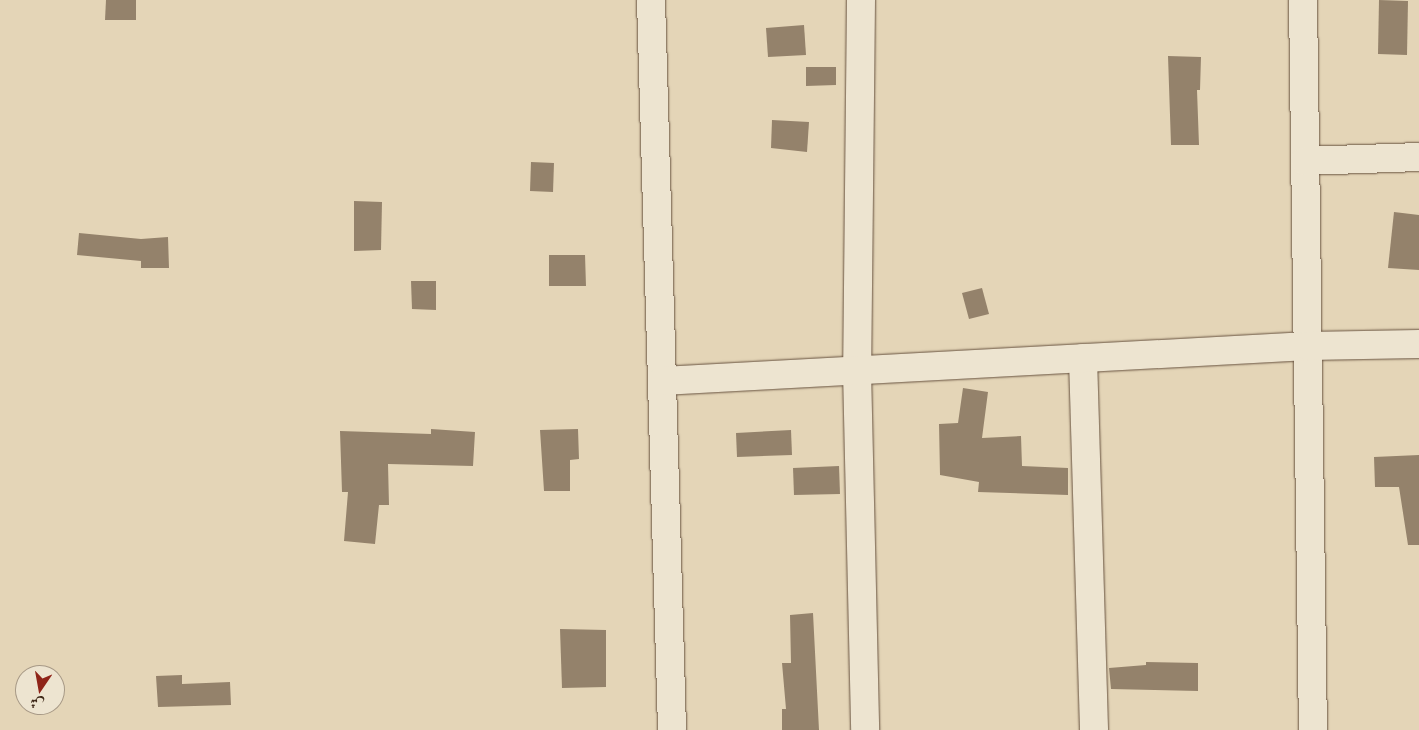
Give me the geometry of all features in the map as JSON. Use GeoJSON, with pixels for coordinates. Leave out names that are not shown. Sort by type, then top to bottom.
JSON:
{"type":"FeatureCollection","features":[{"type":"Feature","properties":{"kind":"street"},"geometry":{"type":"LineString","coordinates":[[651,0],[672,730]]}},
{"type":"Feature","properties":{"kind":"street"},"geometry":{"type":"LineString","coordinates":[[861,0],[857,370],[865,730]]}},
{"type":"Feature","properties":{"kind":"street"},"geometry":{"type":"LineString","coordinates":[[1303,0],[1313,730]]}},
{"type":"Feature","properties":{"kind":"street"},"geometry":{"type":"LineString","coordinates":[[1305,161],[1419,157]]}},
{"type":"Feature","properties":{"kind":"street"},"geometry":{"type":"LineString","coordinates":[[662,381],[1308,346],[1419,344]]}},
{"type":"Feature","properties":{"kind":"street"},"geometry":{"type":"LineString","coordinates":[[1083,358],[1094,730]]}},
{"type":"Feature","properties":{"kind":"building"},"geometry":{"type":"Polygon","coordinates":[[[106,0],[136,0],[136,20],[105,20],[106,0]]]}},
{"type":"Feature","properties":{"kind":"building"},"geometry":{"type":"Polygon","coordinates":[[[1379,0],[1408,1],[1407,55],[1378,54],[1379,0]]]}},
{"type":"Feature","properties":{"kind":"building"},"geometry":{"type":"Polygon","coordinates":[[[804,25],[806,55],[768,57],[766,28],[804,25]]]}},
{"type":"Feature","properties":{"kind":"building"},"geometry":{"type":"Polygon","coordinates":[[[1168,56],[1201,57],[1200,90],[1197,90],[1199,145],[1171,145],[1168,56]]]}},
{"type":"Feature","properties":{"kind":"building"},"geometry":{"type":"Polygon","coordinates":[[[806,67],[836,67],[836,85],[806,86],[806,67]]]}},
{"type":"Feature","properties":{"kind":"building"},"geometry":{"type":"Polygon","coordinates":[[[772,120],[809,122],[807,152],[771,148],[772,120]]]}},
{"type":"Feature","properties":{"kind":"building"},"geometry":{"type":"Polygon","coordinates":[[[531,162],[554,163],[553,192],[530,191],[531,162]]]}},
{"type":"Feature","properties":{"kind":"building"},"geometry":{"type":"Polygon","coordinates":[[[354,201],[382,202],[381,250],[354,251],[354,201]]]}},
{"type":"Feature","properties":{"kind":"building"},"geometry":{"type":"Polygon","coordinates":[[[1394,212],[1419,215],[1419,270],[1388,268],[1394,212]]]}},
{"type":"Feature","properties":{"kind":"building"},"geometry":{"type":"Polygon","coordinates":[[[79,233],[141,239],[168,237],[169,268],[141,268],[141,261],[77,255],[79,233]]]}},
{"type":"Feature","properties":{"kind":"building"},"geometry":{"type":"Polygon","coordinates":[[[549,255],[585,255],[586,286],[549,286],[549,255]]]}},
{"type":"Feature","properties":{"kind":"building"},"geometry":{"type":"Polygon","coordinates":[[[411,281],[436,281],[436,310],[412,309],[411,281]]]}},
{"type":"Feature","properties":{"kind":"building"},"geometry":{"type":"Polygon","coordinates":[[[982,288],[989,314],[969,319],[962,293],[982,288]]]}},
{"type":"Feature","properties":{"kind":"building"},"geometry":{"type":"Polygon","coordinates":[[[963,388],[988,392],[982,438],[1021,436],[1022,466],[1068,468],[1068,495],[978,492],[979,482],[940,475],[939,424],[958,423],[963,388]]]}},
{"type":"Feature","properties":{"kind":"building"},"geometry":{"type":"Polygon","coordinates":[[[431,429],[475,432],[473,466],[388,464],[389,505],[379,505],[375,544],[344,541],[348,492],[342,492],[340,431],[431,434],[431,429]]]}},
{"type":"Feature","properties":{"kind":"building"},"geometry":{"type":"Polygon","coordinates":[[[578,429],[579,459],[570,460],[570,491],[544,491],[540,430],[578,429]]]}},
{"type":"Feature","properties":{"kind":"building"},"geometry":{"type":"Polygon","coordinates":[[[791,430],[792,455],[737,457],[736,433],[791,430]]]}},
{"type":"Feature","properties":{"kind":"building"},"geometry":{"type":"Polygon","coordinates":[[[1419,455],[1419,545],[1408,545],[1399,487],[1375,487],[1374,457],[1419,455]]]}},
{"type":"Feature","properties":{"kind":"building"},"geometry":{"type":"Polygon","coordinates":[[[839,466],[840,494],[794,495],[793,468],[839,466]]]}},
{"type":"Feature","properties":{"kind":"building"},"geometry":{"type":"Polygon","coordinates":[[[813,613],[819,730],[782,730],[782,709],[786,709],[782,663],[791,663],[790,615],[813,613]]]}},
{"type":"Feature","properties":{"kind":"building"},"geometry":{"type":"Polygon","coordinates":[[[560,629],[606,630],[606,687],[562,688],[560,629]]]}},
{"type":"Feature","properties":{"kind":"building"},"geometry":{"type":"Polygon","coordinates":[[[1146,662],[1198,663],[1198,691],[1111,689],[1109,668],[1146,665],[1146,662]]]}},
{"type":"Feature","properties":{"kind":"building"},"geometry":{"type":"Polygon","coordinates":[[[182,675],[182,684],[230,682],[231,705],[158,707],[156,676],[182,675]]]}}]}
